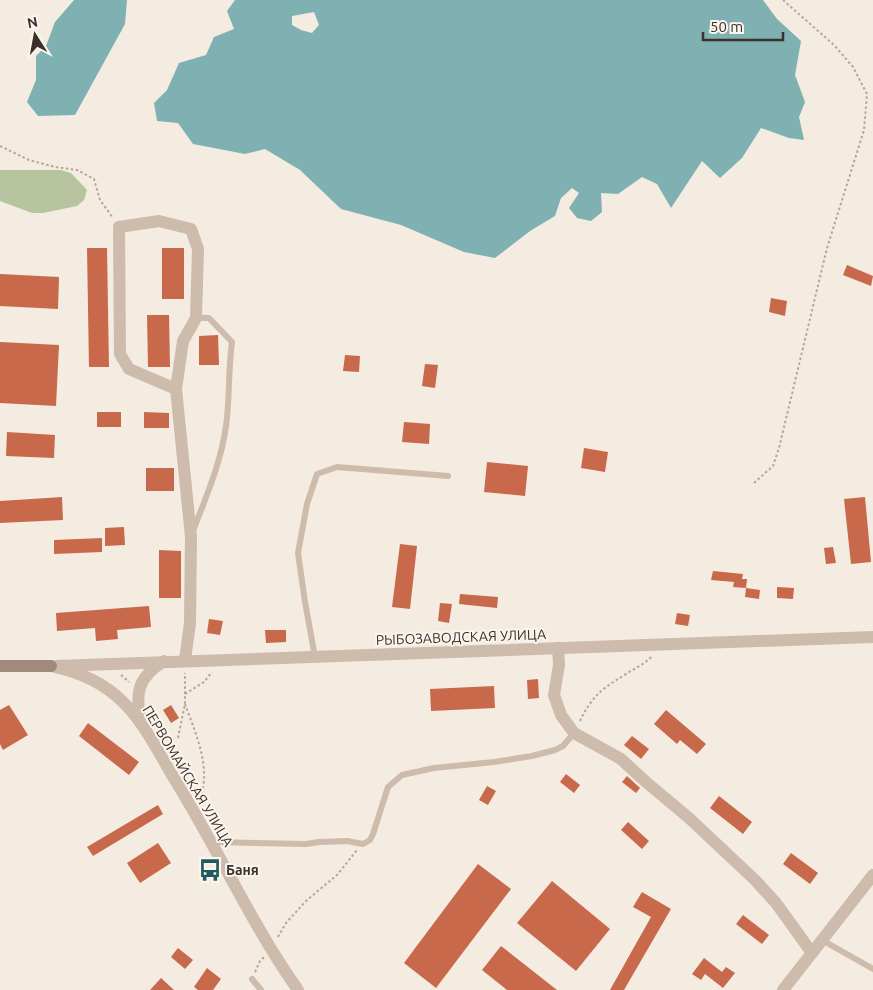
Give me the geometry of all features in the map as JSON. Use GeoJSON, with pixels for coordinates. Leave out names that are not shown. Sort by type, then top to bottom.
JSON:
{"type":"FeatureCollection","features":[{"type":"Feature","properties":{"kind":"main road"},"geometry":{"type":"LineString","coordinates":[[0,666],[51,666]]}},
{"type":"Feature","properties":{"kind":"street"},"geometry":{"type":"LineString","coordinates":[[176,389],[129,369],[120,354],[119,228],[159,221],[191,230],[198,249],[196,318],[183,341],[176,389],[191,537],[190,623],[185,660]]}},
{"type":"Feature","properties":{"kind":"street","name":"РЫБОЗАВОДСКАЯ УЛИЦА"},"geometry":{"type":"LineString","coordinates":[[51,666],[873,638]]}},
{"type":"Feature","properties":{"kind":"street"},"geometry":{"type":"LineString","coordinates":[[558,648],[554,695],[561,715],[574,733],[621,759],[689,818],[755,880],[776,903],[812,953]]}},
{"type":"Feature","properties":{"kind":"street"},"geometry":{"type":"LineString","coordinates":[[142,724],[138,707],[139,691],[144,677],[164,661]]}},
{"type":"Feature","properties":{"kind":"street","name":"ПЕРВОМАЙСКАЯ УЛИЦА"},"geometry":{"type":"LineString","coordinates":[[51,666],[74,671],[92,678],[126,705],[142,724],[296,989]]}},
{"type":"Feature","properties":{"kind":"street"},"geometry":{"type":"LineString","coordinates":[[786,989],[873,875]]}},
{"type":"Feature","properties":{"kind":"lane"},"geometry":{"type":"LineString","coordinates":[[191,537],[220,458],[226,425],[229,360],[232,342],[209,318],[196,318]]}},
{"type":"Feature","properties":{"kind":"lane"},"geometry":{"type":"LineString","coordinates":[[316,657],[298,553],[307,504],[316,474],[337,467],[448,476]]}},
{"type":"Feature","properties":{"kind":"lane"},"geometry":{"type":"LineString","coordinates":[[212,842],[306,844],[347,841],[363,844],[370,840],[373,834],[388,787],[402,775],[434,768],[532,756],[555,750],[562,746],[574,733]]}},
{"type":"Feature","properties":{"kind":"lane"},"geometry":{"type":"LineString","coordinates":[[822,940],[873,968]]}},
{"type":"Feature","properties":{"kind":"lane"},"geometry":{"type":"LineString","coordinates":[[252,979],[261,990]]}},
{"type":"Feature","properties":{"kind":"path"},"geometry":{"type":"LineString","coordinates":[[754,483],[773,466],[779,448],[827,248],[864,130],[867,94],[853,67],[834,45],[783,0]]}},
{"type":"Feature","properties":{"kind":"path"},"geometry":{"type":"LineString","coordinates":[[0,146],[29,160],[55,167],[77,170],[94,179],[100,200],[119,228]]}},
{"type":"Feature","properties":{"kind":"path"},"geometry":{"type":"LineString","coordinates":[[574,733],[597,693],[643,665],[652,657],[660,644]]}},
{"type":"Feature","properties":{"kind":"path"},"geometry":{"type":"LineString","coordinates":[[185,694],[204,682],[226,659]]}},
{"type":"Feature","properties":{"kind":"path"},"geometry":{"type":"LineString","coordinates":[[178,738],[185,704],[185,660]]}},
{"type":"Feature","properties":{"kind":"path"},"geometry":{"type":"LineString","coordinates":[[185,704],[202,756],[204,776],[200,798]]}},
{"type":"Feature","properties":{"kind":"path"},"geometry":{"type":"LineString","coordinates":[[252,979],[260,961],[271,948],[286,923],[307,900],[337,875],[363,844]]}},
{"type":"Feature","properties":{"kind":"green space"},"geometry":{"type":"Polygon","coordinates":[[[0,170],[61,170],[71,173],[87,190],[84,200],[77,206],[43,213],[32,213],[0,201],[0,170]]]}},
{"type":"Feature","properties":{"kind":"water"},"geometry":{"type":"Polygon","coordinates":[[[74,0],[127,0],[125,24],[75,115],[38,116],[27,102],[36,80],[36,56],[46,46],[55,22],[74,0]]]}},
{"type":"Feature","properties":{"kind":"water"},"geometry":{"type":"Polygon","coordinates":[[[235,0],[763,0],[777,19],[801,41],[795,75],[805,102],[799,117],[804,140],[789,138],[761,128],[742,158],[720,178],[702,161],[671,208],[657,184],[642,177],[618,194],[601,193],[602,212],[591,221],[577,218],[569,208],[579,193],[572,188],[561,198],[555,216],[530,231],[495,258],[464,252],[401,225],[341,209],[300,170],[265,149],[245,154],[193,144],[178,123],[157,121],[154,103],[167,90],[179,63],[206,55],[214,37],[234,29],[227,11],[235,0]],[[314,12],[292,16],[292,25],[301,30],[312,33],[319,25],[314,12]]]}},
{"type":"Feature","properties":{"kind":"building"},"geometry":{"type":"Polygon","coordinates":[[[87,248],[107,248],[109,367],[89,367],[87,248]]]}},
{"type":"Feature","properties":{"kind":"building"},"geometry":{"type":"Polygon","coordinates":[[[162,248],[184,248],[184,299],[162,299],[162,248]]]}},
{"type":"Feature","properties":{"kind":"building"},"geometry":{"type":"Polygon","coordinates":[[[847,265],[873,276],[871,286],[843,275],[847,265]]]}},
{"type":"Feature","properties":{"kind":"building"},"geometry":{"type":"Polygon","coordinates":[[[0,274],[59,277],[58,309],[0,306],[0,274]]]}},
{"type":"Feature","properties":{"kind":"building"},"geometry":{"type":"Polygon","coordinates":[[[771,298],[787,301],[785,316],[769,312],[771,298]]]}},
{"type":"Feature","properties":{"kind":"building"},"geometry":{"type":"Polygon","coordinates":[[[147,315],[169,315],[170,367],[148,367],[147,315]]]}},
{"type":"Feature","properties":{"kind":"building"},"geometry":{"type":"Polygon","coordinates":[[[218,335],[219,365],[199,365],[199,336],[218,335]]]}},
{"type":"Feature","properties":{"kind":"building"},"geometry":{"type":"Polygon","coordinates":[[[0,342],[59,345],[56,406],[0,403],[0,342]]]}},
{"type":"Feature","properties":{"kind":"building"},"geometry":{"type":"Polygon","coordinates":[[[345,355],[360,356],[359,372],[343,371],[345,355]]]}},
{"type":"Feature","properties":{"kind":"building"},"geometry":{"type":"Polygon","coordinates":[[[425,364],[438,365],[435,388],[422,386],[425,364]]]}},
{"type":"Feature","properties":{"kind":"building"},"geometry":{"type":"Polygon","coordinates":[[[97,412],[121,412],[121,427],[97,427],[97,412]]]}},
{"type":"Feature","properties":{"kind":"building"},"geometry":{"type":"Polygon","coordinates":[[[144,412],[169,413],[169,428],[144,428],[144,412]]]}},
{"type":"Feature","properties":{"kind":"building"},"geometry":{"type":"Polygon","coordinates":[[[404,422],[430,424],[429,444],[402,442],[404,422]]]}},
{"type":"Feature","properties":{"kind":"building"},"geometry":{"type":"Polygon","coordinates":[[[7,432],[55,435],[54,458],[6,456],[7,432]]]}},
{"type":"Feature","properties":{"kind":"building"},"geometry":{"type":"Polygon","coordinates":[[[584,448],[608,452],[605,472],[581,468],[584,448]]]}},
{"type":"Feature","properties":{"kind":"building"},"geometry":{"type":"Polygon","coordinates":[[[487,462],[528,466],[525,496],[484,492],[487,462]]]}},
{"type":"Feature","properties":{"kind":"building"},"geometry":{"type":"Polygon","coordinates":[[[146,468],[174,468],[174,491],[146,491],[146,468]]]}},
{"type":"Feature","properties":{"kind":"building"},"geometry":{"type":"Polygon","coordinates":[[[62,497],[63,520],[0,523],[0,501],[62,497]]]}},
{"type":"Feature","properties":{"kind":"building"},"geometry":{"type":"Polygon","coordinates":[[[865,497],[871,562],[851,564],[844,499],[865,497]]]}},
{"type":"Feature","properties":{"kind":"building"},"geometry":{"type":"Polygon","coordinates":[[[124,527],[125,545],[105,546],[105,528],[124,527]]]}},
{"type":"Feature","properties":{"kind":"building"},"geometry":{"type":"Polygon","coordinates":[[[102,538],[102,552],[54,554],[54,540],[102,538]]]}},
{"type":"Feature","properties":{"kind":"building"},"geometry":{"type":"Polygon","coordinates":[[[400,544],[417,546],[410,609],[392,607],[400,544]]]}},
{"type":"Feature","properties":{"kind":"building"},"geometry":{"type":"Polygon","coordinates":[[[833,547],[836,563],[826,564],[824,548],[833,547]]]}},
{"type":"Feature","properties":{"kind":"building"},"geometry":{"type":"Polygon","coordinates":[[[159,550],[181,551],[181,598],[159,598],[159,550]]]}},
{"type":"Feature","properties":{"kind":"building"},"geometry":{"type":"Polygon","coordinates":[[[713,571],[743,574],[742,579],[747,579],[746,588],[733,587],[734,582],[711,580],[713,571]]]}},
{"type":"Feature","properties":{"kind":"building"},"geometry":{"type":"Polygon","coordinates":[[[777,587],[794,588],[793,599],[777,598],[777,587]]]}},
{"type":"Feature","properties":{"kind":"building"},"geometry":{"type":"Polygon","coordinates":[[[746,588],[760,590],[759,599],[745,597],[746,588]]]}},
{"type":"Feature","properties":{"kind":"building"},"geometry":{"type":"Polygon","coordinates":[[[460,594],[498,597],[497,608],[459,604],[460,594]]]}},
{"type":"Feature","properties":{"kind":"building"},"geometry":{"type":"Polygon","coordinates":[[[440,603],[452,604],[449,623],[438,621],[440,603]]]}},
{"type":"Feature","properties":{"kind":"building"},"geometry":{"type":"Polygon","coordinates":[[[149,606],[151,627],[117,630],[118,639],[96,641],[95,628],[57,631],[56,613],[149,606]]]}},
{"type":"Feature","properties":{"kind":"building"},"geometry":{"type":"Polygon","coordinates":[[[677,613],[690,615],[688,626],[675,624],[677,613]]]}},
{"type":"Feature","properties":{"kind":"building"},"geometry":{"type":"Polygon","coordinates":[[[209,619],[223,621],[220,635],[207,633],[209,619]]]}},
{"type":"Feature","properties":{"kind":"building"},"geometry":{"type":"Polygon","coordinates":[[[265,630],[286,630],[286,642],[266,643],[265,630]]]}},
{"type":"Feature","properties":{"kind":"building"},"geometry":{"type":"Polygon","coordinates":[[[538,679],[539,698],[528,699],[527,680],[538,679]]]}},
{"type":"Feature","properties":{"kind":"building"},"geometry":{"type":"Polygon","coordinates":[[[494,686],[495,708],[431,711],[430,689],[494,686]]]}},
{"type":"Feature","properties":{"kind":"building"},"geometry":{"type":"Polygon","coordinates":[[[9,705],[28,735],[3,750],[0,744],[0,710],[9,705]]]}},
{"type":"Feature","properties":{"kind":"building"},"geometry":{"type":"Polygon","coordinates":[[[171,705],[179,718],[171,723],[163,710],[171,705]]]}},
{"type":"Feature","properties":{"kind":"building"},"geometry":{"type":"Polygon","coordinates":[[[666,710],[706,744],[697,754],[680,740],[677,744],[654,724],[666,710]]]}},
{"type":"Feature","properties":{"kind":"building"},"geometry":{"type":"Polygon","coordinates":[[[88,723],[139,762],[129,775],[79,736],[88,723]]]}},
{"type":"Feature","properties":{"kind":"building"},"geometry":{"type":"Polygon","coordinates":[[[632,736],[649,749],[641,759],[624,745],[632,736]]]}},
{"type":"Feature","properties":{"kind":"building"},"geometry":{"type":"Polygon","coordinates":[[[566,774],[580,785],[574,793],[560,782],[566,774]]]}},
{"type":"Feature","properties":{"kind":"building"},"geometry":{"type":"Polygon","coordinates":[[[627,776],[640,788],[636,793],[622,782],[627,776]]]}},
{"type":"Feature","properties":{"kind":"building"},"geometry":{"type":"Polygon","coordinates":[[[487,786],[496,791],[488,805],[479,800],[487,786]]]}},
{"type":"Feature","properties":{"kind":"building"},"geometry":{"type":"Polygon","coordinates":[[[719,796],[752,822],[743,834],[710,808],[719,796]]]}},
{"type":"Feature","properties":{"kind":"building"},"geometry":{"type":"Polygon","coordinates":[[[158,805],[163,814],[93,856],[87,847],[158,805]]]}},
{"type":"Feature","properties":{"kind":"building"},"geometry":{"type":"Polygon","coordinates":[[[628,822],[649,841],[642,849],[621,830],[628,822]]]}},
{"type":"Feature","properties":{"kind":"building"},"geometry":{"type":"Polygon","coordinates":[[[158,843],[171,863],[140,883],[127,863],[158,843]]]}},
{"type":"Feature","properties":{"kind":"building"},"geometry":{"type":"Polygon","coordinates":[[[791,853],[818,873],[810,884],[783,864],[791,853]]]}},
{"type":"Feature","properties":{"kind":"building"},"geometry":{"type":"Polygon","coordinates":[[[478,864],[511,889],[436,988],[404,963],[478,864]]]}},
{"type":"Feature","properties":{"kind":"building"},"geometry":{"type":"Polygon","coordinates":[[[552,881],[610,929],[576,971],[517,923],[552,881]]]}},
{"type":"Feature","properties":{"kind":"building"},"geometry":{"type":"Polygon","coordinates":[[[642,892],[671,909],[624,990],[610,990],[651,917],[633,907],[642,892]]]}},
{"type":"Feature","properties":{"kind":"building"},"geometry":{"type":"Polygon","coordinates":[[[743,915],[769,935],[762,944],[736,924],[743,915]]]}},
{"type":"Feature","properties":{"kind":"building"},"geometry":{"type":"Polygon","coordinates":[[[501,946],[557,990],[507,990],[482,970],[501,946]]]}},
{"type":"Feature","properties":{"kind":"building"},"geometry":{"type":"Polygon","coordinates":[[[178,948],[193,960],[185,969],[171,957],[178,948]]]}},
{"type":"Feature","properties":{"kind":"building"},"geometry":{"type":"Polygon","coordinates":[[[704,958],[722,972],[726,967],[735,973],[723,988],[705,974],[701,980],[692,974],[704,958]]]}},
{"type":"Feature","properties":{"kind":"building"},"geometry":{"type":"Polygon","coordinates":[[[207,968],[221,979],[213,990],[198,990],[194,987],[207,968]]]}},
{"type":"Feature","properties":{"kind":"building"},"geometry":{"type":"Polygon","coordinates":[[[161,978],[174,990],[150,990],[161,978]]]}},
{"type":"Feature","properties":{"kind":"place","name":"Баня"},"geometry":{"type":"Point","coordinates":[210,870]}}]}
